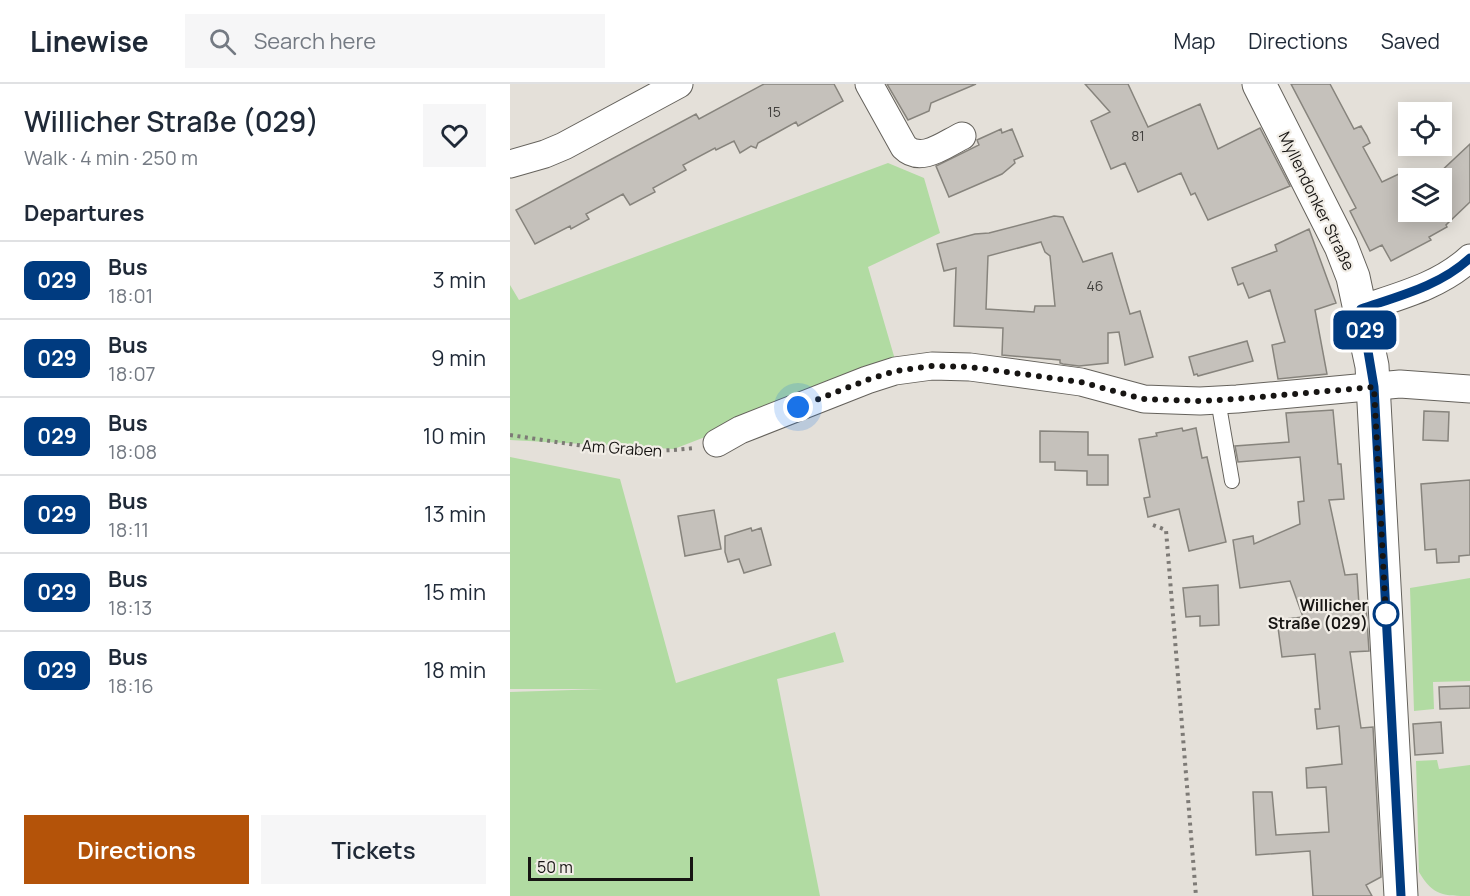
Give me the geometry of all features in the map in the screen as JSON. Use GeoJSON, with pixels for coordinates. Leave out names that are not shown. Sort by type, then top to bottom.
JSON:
{"type":"FeatureCollection","features":[{"type":"Feature","properties":{"kind":"street"},"geometry":{"type":"LineString","coordinates":[[510,164],[526,161],[564,146],[679,84]]}},
{"type":"Feature","properties":{"kind":"street"},"geometry":{"type":"LineString","coordinates":[[869,84],[904,147],[913,154],[924,154],[963,136]]}},
{"type":"Feature","properties":{"kind":"street","name":"Myllendonker Straße"},"geometry":{"type":"LineString","coordinates":[[1259,84],[1341,246],[1361,309],[1374,387],[1401,896]]}},
{"type":"Feature","properties":{"kind":"street"},"geometry":{"type":"LineString","coordinates":[[1361,309],[1437,282],[1454,272],[1470,258]]}},
{"type":"Feature","properties":{"kind":"street"},"geometry":{"type":"LineString","coordinates":[[717,443],[740,430],[867,380],[895,371],[932,366],[970,367],[1081,382],[1143,399],[1218,400],[1400,384],[1470,388]]}},
{"type":"Feature","properties":{"kind":"lane"},"geometry":{"type":"LineString","coordinates":[[1218,400],[1232,481]]}},
{"type":"Feature","properties":{"kind":"path","name":"Am Graben"},"geometry":{"type":"LineString","coordinates":[[510,435],[636,452],[673,451],[717,443]]}},
{"type":"Feature","properties":{"kind":"path"},"geometry":{"type":"LineString","coordinates":[[1153,525],[1166,530],[1196,896]]}},
{"type":"Feature","properties":{"kind":"green space"},"geometry":{"type":"Polygon","coordinates":[[[888,163],[924,178],[940,233],[868,267],[896,363],[674,449],[510,440],[510,285],[519,300],[888,163]]]}},
{"type":"Feature","properties":{"kind":"green space"},"geometry":{"type":"Polygon","coordinates":[[[510,457],[620,479],[676,683],[835,632],[844,662],[777,679],[820,896],[510,896],[510,692],[603,689],[510,689],[510,457]]]}},
{"type":"Feature","properties":{"kind":"green space"},"geometry":{"type":"Polygon","coordinates":[[[1470,578],[1470,681],[1433,682],[1434,709],[1414,711],[1410,588],[1470,578]]]}},
{"type":"Feature","properties":{"kind":"green space"},"geometry":{"type":"Polygon","coordinates":[[[1437,760],[1439,769],[1470,765],[1470,896],[1440,893],[1429,886],[1419,872],[1416,761],[1437,760]]]}},
{"type":"Feature","properties":{"kind":"building"},"geometry":{"type":"Polygon","coordinates":[[[764,84],[834,84],[843,101],[798,126],[796,122],[758,143],[756,148],[751,146],[740,153],[734,141],[716,150],[715,148],[683,165],[686,170],[653,188],[655,192],[630,205],[623,194],[586,214],[589,219],[535,244],[516,210],[696,114],[699,119],[764,84]]]}},
{"type":"Feature","properties":{"kind":"building"},"geometry":{"type":"Polygon","coordinates":[[[887,84],[976,84],[931,103],[929,111],[908,120],[887,84]]]}},
{"type":"Feature","properties":{"kind":"building"},"geometry":{"type":"Polygon","coordinates":[[[1085,84],[1128,84],[1148,127],[1200,104],[1218,149],[1260,128],[1290,186],[1208,220],[1195,193],[1191,195],[1181,173],[1138,192],[1125,163],[1111,169],[1091,121],[1110,112],[1085,84]]]}},
{"type":"Feature","properties":{"kind":"building"},"geometry":{"type":"Polygon","coordinates":[[[1291,84],[1330,84],[1354,129],[1361,126],[1367,136],[1370,143],[1363,147],[1382,182],[1398,174],[1398,222],[1449,222],[1447,227],[1429,237],[1431,240],[1391,261],[1382,245],[1370,251],[1350,211],[1356,208],[1291,84]]]}},
{"type":"Feature","properties":{"kind":"building"},"geometry":{"type":"Polygon","coordinates":[[[1001,129],[1002,133],[1012,129],[1023,156],[1014,160],[1015,163],[1002,174],[949,197],[936,166],[979,145],[977,140],[1001,129]]]}},
{"type":"Feature","properties":{"kind":"building"},"geometry":{"type":"Polygon","coordinates":[[[1470,144],[1470,202],[1452,219],[1452,168],[1444,168],[1470,144]]]}},
{"type":"Feature","properties":{"kind":"building"},"geometry":{"type":"Polygon","coordinates":[[[1054,216],[1063,217],[1083,262],[1112,253],[1130,314],[1140,311],[1153,357],[1125,365],[1119,332],[1108,333],[1108,363],[1079,366],[1063,364],[1060,360],[1002,355],[1003,328],[954,326],[956,268],[944,271],[937,244],[975,234],[989,233],[1054,216]],[[1041,242],[988,256],[986,309],[1034,312],[1035,306],[1055,306],[1050,256],[1045,252],[1041,242]]]}},
{"type":"Feature","properties":{"kind":"building"},"geometry":{"type":"Polygon","coordinates":[[[1309,229],[1336,303],[1315,310],[1327,374],[1278,379],[1272,345],[1285,342],[1270,290],[1249,298],[1243,283],[1238,285],[1232,268],[1277,251],[1275,245],[1309,229]]]}},
{"type":"Feature","properties":{"kind":"building"},"geometry":{"type":"Polygon","coordinates":[[[1247,341],[1253,361],[1198,376],[1194,375],[1189,357],[1247,341]]]}},
{"type":"Feature","properties":{"kind":"building"},"geometry":{"type":"Polygon","coordinates":[[[1333,410],[1344,499],[1329,500],[1345,575],[1357,574],[1359,605],[1366,605],[1369,651],[1350,652],[1361,728],[1373,727],[1381,877],[1366,885],[1372,896],[1313,896],[1310,851],[1256,855],[1253,792],[1272,792],[1276,835],[1329,832],[1326,787],[1307,788],[1306,768],[1342,764],[1339,726],[1317,729],[1315,709],[1320,709],[1315,654],[1282,657],[1277,620],[1303,617],[1290,581],[1240,588],[1233,540],[1253,536],[1254,544],[1300,524],[1298,502],[1304,501],[1300,457],[1238,462],[1235,446],[1289,442],[1286,413],[1333,410]]]}},
{"type":"Feature","properties":{"kind":"building"},"geometry":{"type":"Polygon","coordinates":[[[1424,411],[1449,412],[1448,441],[1423,440],[1424,411]]]}},
{"type":"Feature","properties":{"kind":"building"},"geometry":{"type":"Polygon","coordinates":[[[1182,428],[1183,431],[1196,428],[1202,458],[1207,457],[1226,542],[1189,551],[1179,509],[1148,517],[1144,498],[1150,497],[1139,439],[1182,428]]]}},
{"type":"Feature","properties":{"kind":"building"},"geometry":{"type":"Polygon","coordinates":[[[1040,431],[1088,432],[1088,455],[1108,455],[1108,485],[1087,485],[1087,471],[1055,470],[1055,462],[1040,462],[1040,431]]]}},
{"type":"Feature","properties":{"kind":"building"},"geometry":{"type":"Polygon","coordinates":[[[1470,480],[1470,555],[1459,556],[1459,562],[1437,563],[1436,549],[1425,550],[1421,484],[1470,480]]]}},
{"type":"Feature","properties":{"kind":"building"},"geometry":{"type":"Polygon","coordinates":[[[714,510],[721,549],[685,556],[678,516],[714,510]]]}},
{"type":"Feature","properties":{"kind":"building"},"geometry":{"type":"Polygon","coordinates":[[[751,528],[752,531],[761,528],[771,565],[744,573],[739,559],[728,562],[725,552],[725,536],[751,528]]]}},
{"type":"Feature","properties":{"kind":"building"},"geometry":{"type":"Polygon","coordinates":[[[1218,585],[1219,625],[1200,626],[1200,616],[1186,617],[1183,588],[1218,585]]]}},
{"type":"Feature","properties":{"kind":"building"},"geometry":{"type":"Polygon","coordinates":[[[1470,686],[1470,708],[1440,709],[1439,687],[1470,686]]]}},
{"type":"Feature","properties":{"kind":"building"},"geometry":{"type":"Polygon","coordinates":[[[1441,722],[1443,753],[1415,755],[1413,724],[1441,722]]]}},
{"type":"Feature","properties":{"kind":"bus line","name":"029"},"geometry":{"type":"LineString","coordinates":[[1401,896],[1374,387],[1361,309],[1437,282],[1454,272],[1470,258]]}},
{"type":"Feature","properties":{"kind":"place","name":"Willicher Straße (029)"},"geometry":{"type":"Point","coordinates":[1386,614]}},
{"type":"Feature","properties":{"kind":"route"},"geometry":{"type":"LineString","coordinates":[[798,407],[895,371],[950,365],[1081,382],[1143,399],[1200,401],[1374,387],[1386,618],[1386,614]]}}]}
